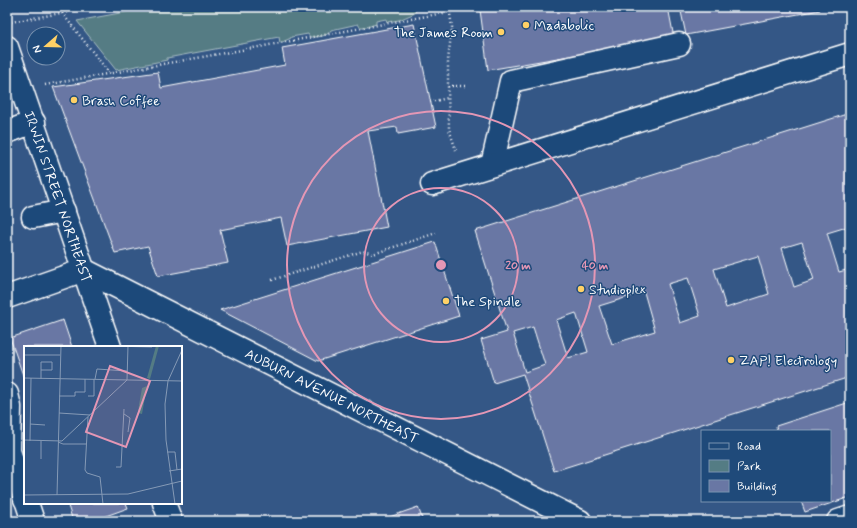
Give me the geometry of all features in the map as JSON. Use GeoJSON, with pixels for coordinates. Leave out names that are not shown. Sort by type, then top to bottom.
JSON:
{"type":"FeatureCollection","features":[{"type":"Feature","properties":{"kind":"street"},"geometry":{"type":"LineString","coordinates":[[492,165],[511,81],[679,44]]}},
{"type":"Feature","properties":{"kind":"street","name":"IRWIN STREET NORTHEAST"},"geometry":{"type":"LineString","coordinates":[[7,47],[110,346]]}},
{"type":"Feature","properties":{"kind":"street"},"geometry":{"type":"LineString","coordinates":[[432,184],[850,54]]}},
{"type":"Feature","properties":{"kind":"street"},"geometry":{"type":"LineString","coordinates":[[7,132],[34,122]]}},
{"type":"Feature","properties":{"kind":"street"},"geometry":{"type":"LineString","coordinates":[[33,217],[64,211]]}},
{"type":"Feature","properties":{"kind":"street"},"geometry":{"type":"LineString","coordinates":[[8,295],[84,270]]}},
{"type":"Feature","properties":{"kind":"street","name":"AUBURN AVENUE NORTHEAST"},"geometry":{"type":"LineString","coordinates":[[84,270],[580,521]]}},
{"type":"Feature","properties":{"kind":"street"},"geometry":{"type":"LineString","coordinates":[[7,394],[10,407],[9,451],[24,495]]}},
{"type":"Feature","properties":{"kind":"street"},"geometry":{"type":"LineString","coordinates":[[27,504],[33,521]]}},
{"type":"Feature","properties":{"kind":"street"},"geometry":{"type":"LineString","coordinates":[[164,504],[170,521]]}},
{"type":"Feature","properties":{"kind":"street"},"geometry":{"type":"LineString","coordinates":[[838,521],[850,517]]}},
{"type":"Feature","properties":{"kind":"path"},"geometry":{"type":"LineString","coordinates":[[17,21],[95,7]]}},
{"type":"Feature","properties":{"kind":"path"},"geometry":{"type":"LineString","coordinates":[[449,7],[452,27],[448,60],[449,129],[464,174]]}},
{"type":"Feature","properties":{"kind":"path"},"geometry":{"type":"LineString","coordinates":[[40,86],[476,7]]}},
{"type":"Feature","properties":{"kind":"path"},"geometry":{"type":"LineString","coordinates":[[62,13],[110,74]]}},
{"type":"Feature","properties":{"kind":"path"},"geometry":{"type":"LineString","coordinates":[[448,86],[466,86]]}},
{"type":"Feature","properties":{"kind":"path"},"geometry":{"type":"LineString","coordinates":[[430,102],[448,98]]}},
{"type":"Feature","properties":{"kind":"path"},"geometry":{"type":"LineString","coordinates":[[272,280],[363,251],[373,254],[436,233]]}},
{"type":"Feature","properties":{"kind":"green space"},"geometry":{"type":"Polygon","coordinates":[[[152,7],[415,7],[415,13],[399,20],[387,22],[386,19],[376,21],[376,24],[367,27],[360,27],[358,24],[331,30],[322,36],[310,37],[308,34],[291,37],[280,43],[279,37],[167,58],[167,60],[116,70],[77,21],[152,7]]]}},
{"type":"Feature","properties":{"kind":"building"},"geometry":{"type":"Polygon","coordinates":[[[493,7],[668,7],[674,38],[488,70],[480,10],[493,7]]]}},
{"type":"Feature","properties":{"kind":"building"},"geometry":{"type":"Polygon","coordinates":[[[680,7],[819,7],[820,10],[686,35],[680,7]]]}},
{"type":"Feature","properties":{"kind":"building"},"geometry":{"type":"Polygon","coordinates":[[[414,24],[436,127],[398,134],[397,127],[368,131],[387,227],[287,246],[281,218],[220,230],[228,263],[158,276],[148,246],[115,253],[53,87],[158,72],[161,88],[285,65],[282,48],[414,24]]]}},
{"type":"Feature","properties":{"kind":"building","name":"Studioplex"},"geometry":{"type":"Polygon","coordinates":[[[850,113],[850,226],[827,233],[839,272],[850,269],[850,377],[554,471],[523,374],[494,383],[481,340],[507,332],[475,231],[850,113]],[[802,242],[782,248],[794,287],[814,280],[802,242]],[[758,256],[714,269],[726,308],[769,294],[758,256]],[[688,278],[668,284],[680,323],[700,316],[688,278]],[[644,292],[599,306],[612,344],[655,331],[644,292]],[[576,313],[556,320],[568,358],[588,352],[576,313]],[[533,327],[513,333],[525,372],[545,365],[533,327]]]}},
{"type":"Feature","properties":{"kind":"building"},"geometry":{"type":"Polygon","coordinates":[[[435,242],[459,316],[318,361],[220,310],[435,242]]]}},
{"type":"Feature","properties":{"kind":"building"},"geometry":{"type":"Polygon","coordinates":[[[63,320],[72,346],[24,346],[24,378],[10,338],[63,320]]]}},
{"type":"Feature","properties":{"kind":"building"},"geometry":{"type":"Polygon","coordinates":[[[850,402],[850,497],[805,512],[801,502],[831,502],[831,430],[777,430],[776,426],[850,402]]]}},
{"type":"Feature","properties":{"kind":"building"},"geometry":{"type":"Polygon","coordinates":[[[67,504],[126,504],[128,508],[92,521],[73,521],[67,504]]]}},
{"type":"Feature","properties":{"kind":"building"},"geometry":{"type":"Polygon","coordinates":[[[418,507],[423,521],[378,521],[418,507]]]}},
{"type":"Feature","properties":{"kind":"place","name":"Madabolic"},"geometry":{"type":"Point","coordinates":[526,25]}},
{"type":"Feature","properties":{"kind":"place","name":"The James Room"},"geometry":{"type":"Point","coordinates":[501,32]}},
{"type":"Feature","properties":{"kind":"place","name":"Brash Coffee"},"geometry":{"type":"Point","coordinates":[74,100]}},
{"type":"Feature","properties":{"kind":"place","name":"Studioplex"},"geometry":{"type":"Point","coordinates":[581,289]}},
{"type":"Feature","properties":{"kind":"place","name":"The Spindle"},"geometry":{"type":"Point","coordinates":[446,301]}},
{"type":"Feature","properties":{"kind":"place","name":"ZAP! Electrology"},"geometry":{"type":"Point","coordinates":[731,360]}}]}
